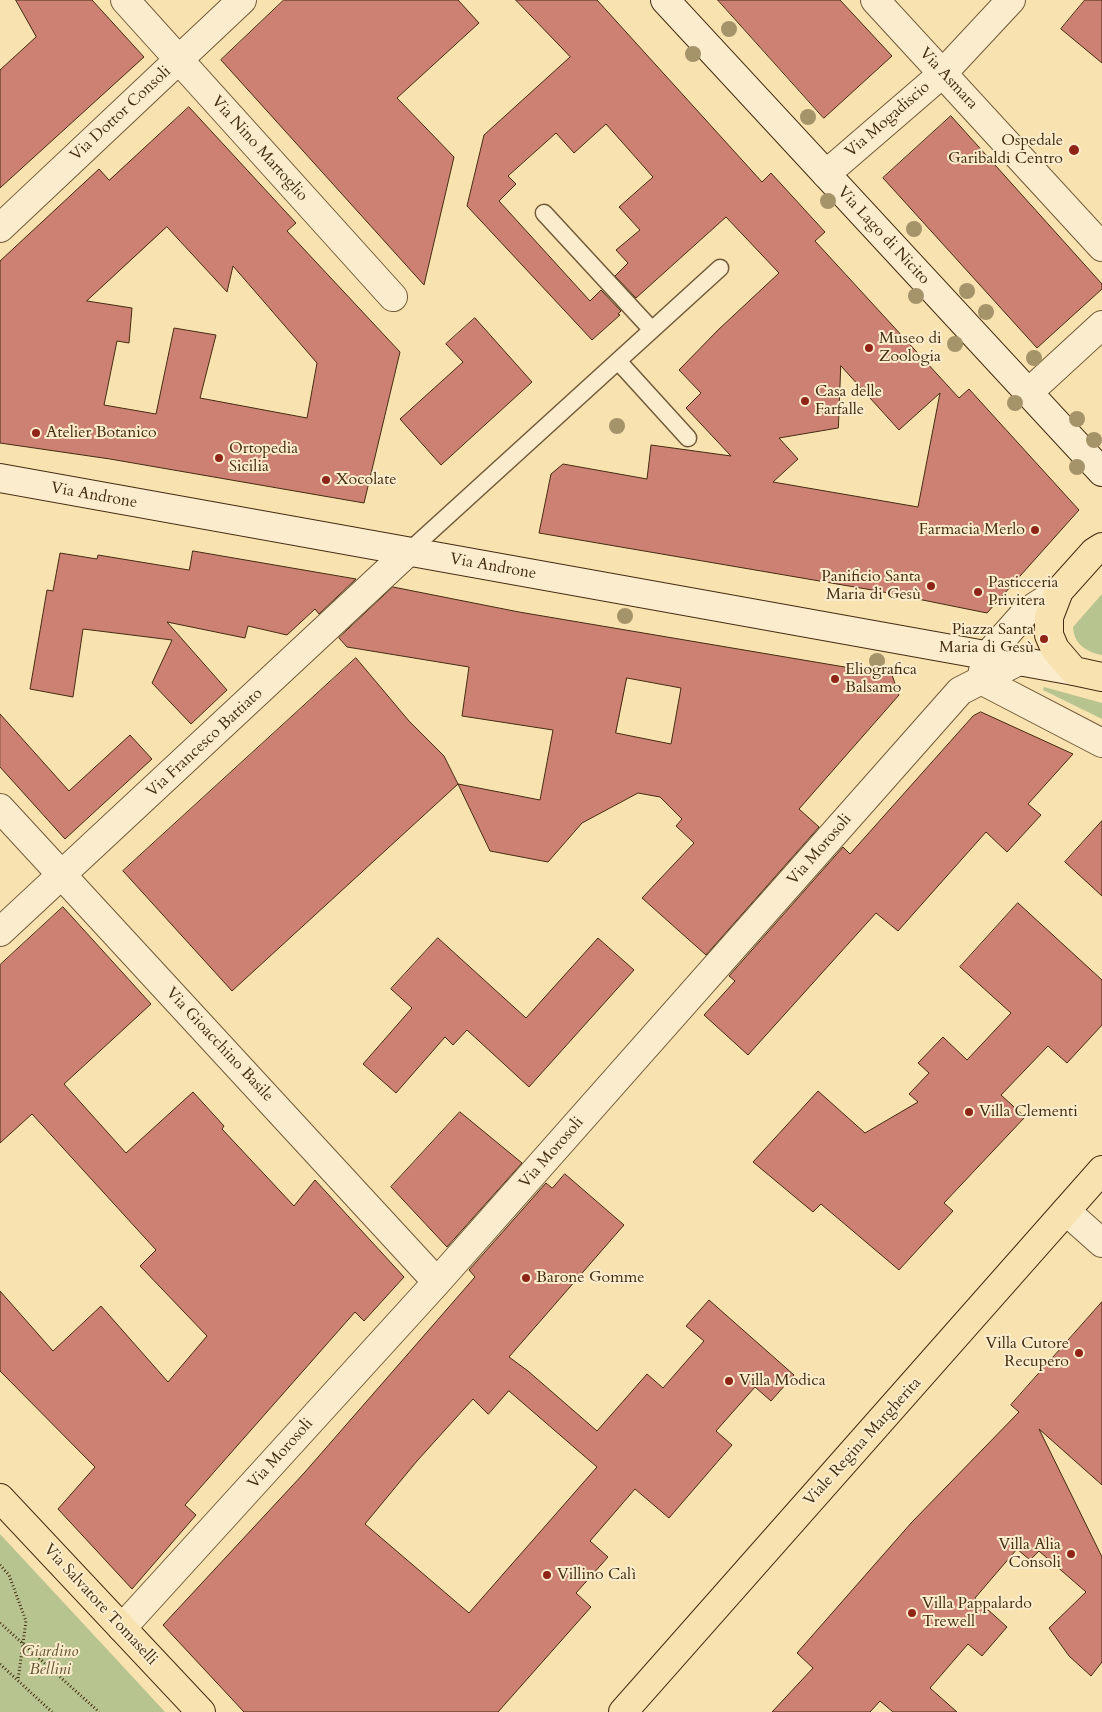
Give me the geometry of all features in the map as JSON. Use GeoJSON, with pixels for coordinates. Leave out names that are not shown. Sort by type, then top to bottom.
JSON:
{"type":"FeatureCollection","features":[{"type":"Feature","properties":{"kind":"main road"},"geometry":{"type":"LineString","coordinates":[[1100,545],[1060,592],[1049,617],[1049,635],[1056,650],[1074,671],[1102,677]]}},
{"type":"Feature","properties":{"kind":"main road","name":"Viale Regina Margherita"},"geometry":{"type":"LineString","coordinates":[[624,1712],[1102,1170]]}},
{"type":"Feature","properties":{"kind":"main road","name":"Via Salvatore Tomaselli"},"geometry":{"type":"LineString","coordinates":[[0,1498],[201,1712]]}},
{"type":"Feature","properties":{"kind":"street","name":"Via Nino Martoglio"},"geometry":{"type":"LineString","coordinates":[[125,0],[393,297]]}},
{"type":"Feature","properties":{"kind":"street","name":"Via Dottor Consoli"},"geometry":{"type":"LineString","coordinates":[[0,228],[242,0]]}},
{"type":"Feature","properties":{"kind":"street","name":"Via Lago di Nicito"},"geometry":{"type":"LineString","coordinates":[[665,0],[1102,472]]}},
{"type":"Feature","properties":{"kind":"street","name":"Via Asmara"},"geometry":{"type":"LineString","coordinates":[[875,0],[1102,247]]}},
{"type":"Feature","properties":{"kind":"street","name":"Via Mogadiscio"},"geometry":{"type":"LineString","coordinates":[[826,174],[942,74],[1011,0]]}},
{"type":"Feature","properties":{"kind":"street"},"geometry":{"type":"LineString","coordinates":[[1028,393],[1102,325]]}},
{"type":"Feature","properties":{"kind":"street","name":"Via Androne"},"geometry":{"type":"LineString","coordinates":[[0,478],[408,552],[983,669],[1017,662],[1074,671]]}},
{"type":"Feature","properties":{"kind":"street","name":"Via Francesco Battiato"},"geometry":{"type":"LineString","coordinates":[[0,932],[408,552]]}},
{"type":"Feature","properties":{"kind":"street","name":"Via Morosoli"},"geometry":{"type":"LineString","coordinates":[[122,1628],[437,1282],[960,692],[983,669],[1025,613],[1060,592]]}},
{"type":"Feature","properties":{"kind":"street"},"geometry":{"type":"LineString","coordinates":[[983,669],[1102,743]]}},
{"type":"Feature","properties":{"kind":"street","name":"Via Gioacchino Basile"},"geometry":{"type":"LineString","coordinates":[[0,808],[437,1282]]}},
{"type":"Feature","properties":{"kind":"street"},"geometry":{"type":"LineString","coordinates":[[1066,1211],[1102,1243]]}},
{"type":"Feature","properties":{"kind":"lane"},"geometry":{"type":"LineString","coordinates":[[544,212],[652,330]]}},
{"type":"Feature","properties":{"kind":"lane"},"geometry":{"type":"LineString","coordinates":[[408,552],[720,268]]}},
{"type":"Feature","properties":{"kind":"lane"},"geometry":{"type":"LineString","coordinates":[[618,362],[688,438]]}},
{"type":"Feature","properties":{"kind":"path"},"geometry":{"type":"LineString","coordinates":[[0,1565],[9,1575],[26,1621],[18,1680]]}},
{"type":"Feature","properties":{"kind":"path"},"geometry":{"type":"LineString","coordinates":[[0,1623],[99,1712]]}},
{"type":"Feature","properties":{"kind":"path"},"geometry":{"type":"LineString","coordinates":[[0,1664],[52,1712]]}},
{"type":"Feature","properties":{"kind":"green space"},"geometry":{"type":"Polygon","coordinates":[[[1102,594],[1102,655],[1091,652],[1078,643],[1073,627],[1102,594]]]}},
{"type":"Feature","properties":{"kind":"green space"},"geometry":{"type":"Polygon","coordinates":[[[1044,687],[1102,703],[1102,719],[1043,690],[1044,687]]]}},
{"type":"Feature","properties":{"kind":"green space","name":"Giardino Bellini"},"geometry":{"type":"Polygon","coordinates":[[[0,1534],[142,1687],[165,1712],[0,1712],[0,1534]]]}},
{"type":"Feature","properties":{"kind":"building"},"geometry":{"type":"Polygon","coordinates":[[[16,0],[92,0],[144,57],[0,188],[0,70],[36,37],[16,0]]]}},
{"type":"Feature","properties":{"kind":"building"},"geometry":{"type":"Polygon","coordinates":[[[284,0],[458,0],[479,23],[397,98],[454,157],[424,285],[221,60],[284,0]]]}},
{"type":"Feature","properties":{"kind":"building"},"geometry":{"type":"Polygon","coordinates":[[[516,0],[597,0],[762,182],[771,173],[825,232],[815,241],[959,398],[969,389],[1079,510],[987,613],[878,591],[539,533],[551,474],[563,464],[647,479],[651,445],[731,456],[686,408],[701,393],[679,370],[718,330],[779,273],[726,217],[636,298],[615,276],[628,263],[616,250],[640,230],[619,207],[653,177],[606,124],[574,153],[556,133],[508,176],[516,184],[499,201],[590,301],[601,290],[621,311],[618,314],[620,315],[592,340],[467,206],[484,135],[570,57],[516,0]],[[841,366],[838,428],[779,438],[798,459],[773,482],[918,507],[940,393],[899,430],[841,366]]]}},
{"type":"Feature","properties":{"kind":"building"},"geometry":{"type":"Polygon","coordinates":[[[718,0],[840,0],[892,56],[824,118],[718,0]]]}},
{"type":"Feature","properties":{"kind":"building"},"geometry":{"type":"Polygon","coordinates":[[[1085,0],[1102,0],[1102,63],[1061,29],[1085,0]]]}},
{"type":"Feature","properties":{"kind":"building"},"geometry":{"type":"Polygon","coordinates":[[[189,107],[296,223],[287,231],[400,352],[364,503],[110,459],[0,443],[0,261],[99,169],[109,180],[189,107]],[[167,227],[87,301],[132,308],[129,343],[117,341],[104,405],[156,414],[174,328],[216,335],[200,398],[307,418],[317,363],[233,266],[227,292],[167,227]]]}},
{"type":"Feature","properties":{"kind":"building"},"geometry":{"type":"Polygon","coordinates":[[[951,116],[1102,284],[1102,289],[1037,348],[883,178],[951,116]]]}},
{"type":"Feature","properties":{"kind":"building"},"geometry":{"type":"Polygon","coordinates":[[[475,318],[532,382],[441,465],[400,419],[463,362],[446,344],[475,318]]]}},
{"type":"Feature","properties":{"kind":"building"},"geometry":{"type":"Polygon","coordinates":[[[193,551],[356,579],[319,614],[315,609],[287,635],[248,626],[245,638],[167,622],[227,690],[191,724],[152,683],[172,640],[83,629],[73,697],[30,689],[47,590],[53,591],[60,553],[97,559],[98,555],[189,570],[193,551]]]}},
{"type":"Feature","properties":{"kind":"building"},"geometry":{"type":"Polygon","coordinates":[[[393,587],[519,612],[892,675],[899,695],[799,809],[819,827],[706,955],[642,898],[694,843],[676,826],[682,819],[660,797],[638,793],[582,823],[548,862],[490,851],[458,784],[540,800],[553,730],[462,716],[469,667],[347,647],[339,638],[393,587]],[[627,678],[616,733],[671,744],[681,688],[627,678]]]}},
{"type":"Feature","properties":{"kind":"building"},"geometry":{"type":"Polygon","coordinates":[[[356,658],[409,721],[444,756],[458,784],[232,991],[123,871],[356,658]]]}},
{"type":"Feature","properties":{"kind":"building"},"geometry":{"type":"Polygon","coordinates":[[[981,712],[1073,754],[1028,804],[1041,815],[1007,852],[986,832],[898,931],[876,913],[748,1055],[704,1015],[735,981],[729,976],[843,847],[850,854],[973,716],[981,712]]]}},
{"type":"Feature","properties":{"kind":"building"},"geometry":{"type":"Polygon","coordinates":[[[0,714],[69,791],[130,735],[152,759],[65,839],[0,767],[0,714]]]}},
{"type":"Feature","properties":{"kind":"building"},"geometry":{"type":"Polygon","coordinates":[[[1102,821],[1102,896],[1065,862],[1102,821]]]}},
{"type":"Feature","properties":{"kind":"building"},"geometry":{"type":"Polygon","coordinates":[[[1018,903],[1102,980],[1102,1025],[1067,1063],[1048,1046],[1001,1095],[1025,1117],[944,1203],[953,1211],[899,1270],[821,1204],[813,1212],[753,1162],[818,1091],[865,1133],[918,1102],[909,1094],[929,1073],[918,1063],[943,1037],[967,1060],[1011,1013],[960,967],[1018,903]]]}},
{"type":"Feature","properties":{"kind":"building"},"geometry":{"type":"Polygon","coordinates":[[[63,907],[151,1004],[64,1084],[126,1153],[193,1092],[224,1126],[222,1129],[294,1206],[315,1180],[404,1277],[364,1321],[355,1312],[185,1505],[196,1515],[132,1589],[58,1509],[95,1467],[0,1371],[0,1291],[53,1351],[101,1306],[168,1382],[207,1336],[140,1266],[156,1250],[32,1114],[0,1143],[0,965],[63,907]]]}},
{"type":"Feature","properties":{"kind":"building"},"geometry":{"type":"Polygon","coordinates":[[[438,938],[526,1018],[598,938],[634,970],[529,1087],[467,1030],[453,1045],[445,1037],[396,1093],[363,1064],[412,1008],[391,989],[438,938]]]}},
{"type":"Feature","properties":{"kind":"building"},"geometry":{"type":"Polygon","coordinates":[[[460,1112],[522,1163],[447,1247],[391,1187],[460,1112]]]}},
{"type":"Feature","properties":{"kind":"building"},"geometry":{"type":"Polygon","coordinates":[[[565,1174],[624,1225],[509,1357],[528,1371],[597,1431],[647,1374],[663,1388],[704,1341],[686,1326],[709,1300],[794,1375],[771,1401],[755,1387],[716,1431],[732,1445],[669,1518],[635,1489],[590,1541],[608,1557],[576,1593],[591,1607],[498,1712],[244,1712],[163,1625],[305,1472],[475,1277],[469,1270],[546,1183],[552,1188],[565,1174]],[[509,1391],[488,1414],[473,1399],[417,1461],[365,1524],[469,1613],[597,1467],[509,1391]]]}},
{"type":"Feature","properties":{"kind":"building"},"geometry":{"type":"Polygon","coordinates":[[[1102,1302],[1102,1485],[1039,1429],[1102,1557],[1102,1662],[1091,1676],[1069,1656],[1049,1628],[1086,1592],[1039,1551],[1030,1560],[1017,1549],[975,1598],[1007,1627],[982,1656],[968,1644],[930,1688],[957,1712],[893,1712],[880,1701],[870,1712],[772,1712],[813,1668],[797,1653],[912,1522],[1019,1412],[1011,1405],[1102,1302]]]}},
{"type":"Feature","properties":{"kind":"place","name":"Ospedale Garibaldi Centro"},"geometry":{"type":"Point","coordinates":[1074,150]}},
{"type":"Feature","properties":{"kind":"place","name":"Museo di Zoologia"},"geometry":{"type":"Point","coordinates":[869,348]}},
{"type":"Feature","properties":{"kind":"place","name":"Casa delle Farfalle"},"geometry":{"type":"Point","coordinates":[805,401]}},
{"type":"Feature","properties":{"kind":"place","name":"Atelier Botanico"},"geometry":{"type":"Point","coordinates":[36,433]}},
{"type":"Feature","properties":{"kind":"place","name":"Ortopedia Sicilia"},"geometry":{"type":"Point","coordinates":[219,458]}},
{"type":"Feature","properties":{"kind":"place","name":"Xocolate"},"geometry":{"type":"Point","coordinates":[326,480]}},
{"type":"Feature","properties":{"kind":"place","name":"Farmacia Merlo"},"geometry":{"type":"Point","coordinates":[1035,530]}},
{"type":"Feature","properties":{"kind":"place","name":"Panificio Santa Maria di Gesù"},"geometry":{"type":"Point","coordinates":[931,586]}},
{"type":"Feature","properties":{"kind":"place","name":"Pasticceria Privitera"},"geometry":{"type":"Point","coordinates":[978,592]}},
{"type":"Feature","properties":{"kind":"place","name":"Piazza Santa Maria di Gesù"},"geometry":{"type":"Point","coordinates":[1044,639]}},
{"type":"Feature","properties":{"kind":"place","name":"Eliografica Balsamo"},"geometry":{"type":"Point","coordinates":[835,679]}},
{"type":"Feature","properties":{"kind":"place","name":"Villa Clementi"},"geometry":{"type":"Point","coordinates":[969,1112]}},
{"type":"Feature","properties":{"kind":"place","name":"Barone Gomme"},"geometry":{"type":"Point","coordinates":[526,1278]}},
{"type":"Feature","properties":{"kind":"place","name":"Villa Cutore Recupero"},"geometry":{"type":"Point","coordinates":[1079,1353]}},
{"type":"Feature","properties":{"kind":"place","name":"Villa Modica"},"geometry":{"type":"Point","coordinates":[729,1381]}},
{"type":"Feature","properties":{"kind":"place","name":"Villa Alia Consoli"},"geometry":{"type":"Point","coordinates":[1071,1554]}},
{"type":"Feature","properties":{"kind":"place","name":"Villino Calì"},"geometry":{"type":"Point","coordinates":[547,1575]}},
{"type":"Feature","properties":{"kind":"place","name":"Villa Pappalardo Trewell"},"geometry":{"type":"Point","coordinates":[912,1613]}}]}
